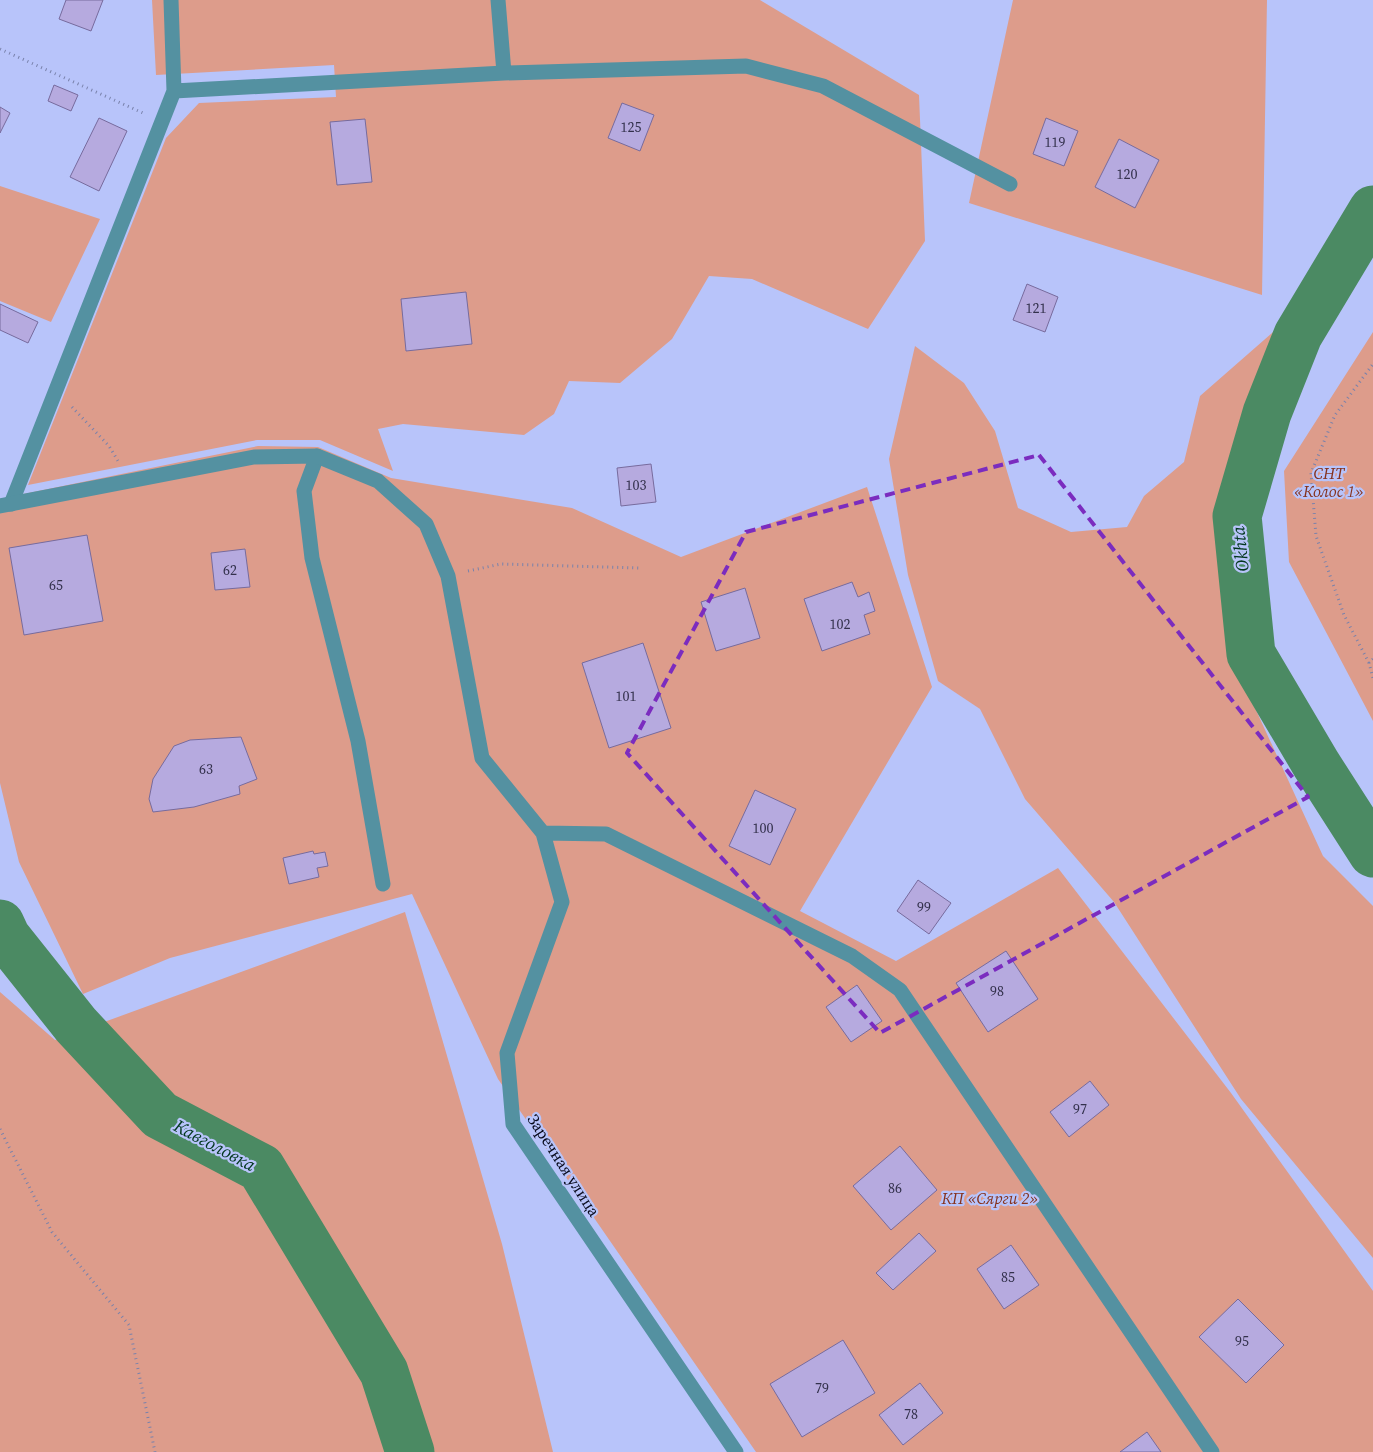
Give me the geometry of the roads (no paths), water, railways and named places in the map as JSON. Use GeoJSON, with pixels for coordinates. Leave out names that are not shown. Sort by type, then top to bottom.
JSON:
{"type":"FeatureCollection","features":[{"type":"Feature","properties":{"kind":"street"},"geometry":{"type":"LineString","coordinates":[[5,505],[56,388],[174,91],[171,0]]}},
{"type":"Feature","properties":{"kind":"street"},"geometry":{"type":"LineString","coordinates":[[498,0],[504,73]]}},
{"type":"Feature","properties":{"kind":"street"},"geometry":{"type":"LineString","coordinates":[[174,91],[504,73],[746,66],[823,86],[1010,184]]}},
{"type":"Feature","properties":{"kind":"street"},"geometry":{"type":"LineString","coordinates":[[5,505],[254,458],[317,456],[378,481],[426,524],[448,576],[482,758],[543,833],[606,834],[852,956],[900,990],[1212,1452]]}},
{"type":"Feature","properties":{"kind":"street"},"geometry":{"type":"LineString","coordinates":[[317,456],[304,491],[312,558],[358,741],[383,884]]}},
{"type":"Feature","properties":{"kind":"street","name":"Заречная улица"},"geometry":{"type":"LineString","coordinates":[[543,833],[562,902],[507,1052],[513,1124],[736,1452]]}},
{"type":"Feature","properties":{"kind":"waterway","name":"Okhta"},"geometry":{"type":"LineString","coordinates":[[1373,210],[1298,335],[1267,413],[1237,516],[1251,654],[1316,764],[1373,853]]}},
{"type":"Feature","properties":{"kind":"waterway","name":"Кавголовка"},"geometry":{"type":"LineString","coordinates":[[0,924],[6,937],[76,1025],[160,1115],[261,1168],[384,1372],[410,1452]]}},
{"type":"Feature","properties":{"kind":"park label","name":"СНТ «Колос 1»"},"geometry":{"type":"Point","coordinates":[1329,482]}},
{"type":"Feature","properties":{"kind":"park label","name":"КП «Сярги 2»"},"geometry":{"type":"Point","coordinates":[990,1198]}}]}
